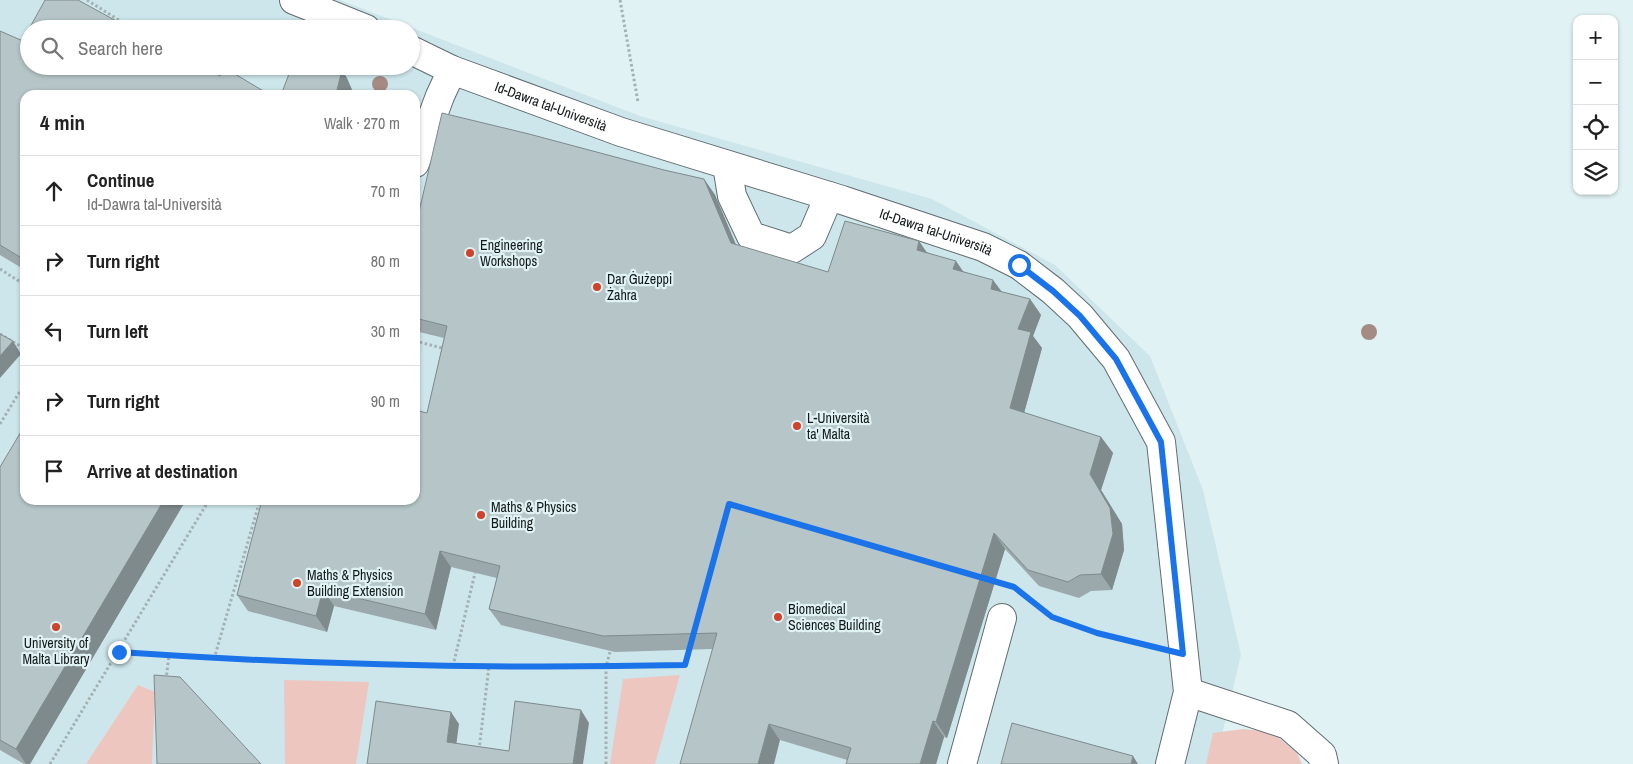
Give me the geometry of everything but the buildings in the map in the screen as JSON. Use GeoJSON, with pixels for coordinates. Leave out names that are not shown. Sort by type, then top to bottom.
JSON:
{"type":"FeatureCollection","features":[{"type":"Feature","properties":{"kind":"street"},"geometry":{"type":"LineString","coordinates":[[294,0],[344,20]]}},
{"type":"Feature","properties":{"kind":"street","name":"Id-Dawra tal-Università"},"geometry":{"type":"LineString","coordinates":[[420,54],[452,70],[621,132],[829,196],[983,247],[1019,265],[1053,291],[1080,316],[1116,359],[1161,442],[1188,692],[1170,764]]}},
{"type":"Feature","properties":{"kind":"street"},"geometry":{"type":"LineString","coordinates":[[420,150],[452,70]]}},
{"type":"Feature","properties":{"kind":"street"},"geometry":{"type":"LineString","coordinates":[[727,164],[732,196],[751,236],[792,249],[812,236],[829,196]]}},
{"type":"Feature","properties":{"kind":"street"},"geometry":{"type":"LineString","coordinates":[[962,764],[1002,618]]}},
{"type":"Feature","properties":{"kind":"street"},"geometry":{"type":"LineString","coordinates":[[1188,692],[1288,725],[1322,756],[1324,764]]}},
{"type":"Feature","properties":{"kind":"path"},"geometry":{"type":"LineString","coordinates":[[87,0],[119,20]]}},
{"type":"Feature","properties":{"kind":"path"},"geometry":{"type":"LineString","coordinates":[[620,0],[639,108]]}},
{"type":"Feature","properties":{"kind":"path"},"geometry":{"type":"LineString","coordinates":[[0,270],[20,282]]}},
{"type":"Feature","properties":{"kind":"path"},"geometry":{"type":"LineString","coordinates":[[0,334],[20,346]]}},
{"type":"Feature","properties":{"kind":"path"},"geometry":{"type":"LineString","coordinates":[[420,342],[453,350]]}},
{"type":"Feature","properties":{"kind":"path"},"geometry":{"type":"LineString","coordinates":[[0,424],[20,391]]}},
{"type":"Feature","properties":{"kind":"path"},"geometry":{"type":"LineString","coordinates":[[50,764],[206,505]]}},
{"type":"Feature","properties":{"kind":"path"},"geometry":{"type":"LineString","coordinates":[[214,659],[259,505]]}},
{"type":"Feature","properties":{"kind":"path"},"geometry":{"type":"LineString","coordinates":[[453,666],[474,573]]}},
{"type":"Feature","properties":{"kind":"path"},"geometry":{"type":"LineString","coordinates":[[1029,599],[1052,617],[1097,633],[1183,654]]}},
{"type":"Feature","properties":{"kind":"path"},"geometry":{"type":"LineString","coordinates":[[119,652],[214,659],[453,666],[606,666],[685,665],[690,646]]}},
{"type":"Feature","properties":{"kind":"path"},"geometry":{"type":"LineString","coordinates":[[606,764],[606,666],[612,647]]}},
{"type":"Feature","properties":{"kind":"path"},"geometry":{"type":"LineString","coordinates":[[166,684],[169,655]]}},
{"type":"Feature","properties":{"kind":"path"},"geometry":{"type":"LineString","coordinates":[[479,758],[490,666]]}},
{"type":"Feature","properties":{"kind":"shaded area","name":"L-Università ta' Malta"},"geometry":{"type":"Polygon","coordinates":[[[0,0],[340,0],[392,20],[20,20],[20,75],[420,75],[420,31],[640,116],[932,199],[1055,265],[1150,356],[1203,490],[1241,655],[1215,764],[0,764],[0,0]]]}},
{"type":"Feature","properties":{"kind":"shaded area"},"geometry":{"type":"Polygon","coordinates":[[[680,675],[655,764],[610,764],[623,679],[680,675]]]}},
{"type":"Feature","properties":{"kind":"shaded area"},"geometry":{"type":"Polygon","coordinates":[[[284,680],[369,682],[356,764],[285,764],[284,680]]]}},
{"type":"Feature","properties":{"kind":"shaded area"},"geometry":{"type":"Polygon","coordinates":[[[138,685],[155,692],[152,764],[86,764],[138,685]]]}},
{"type":"Feature","properties":{"kind":"shaded area"},"geometry":{"type":"Polygon","coordinates":[[[1243,729],[1272,732],[1297,753],[1302,764],[1206,764],[1213,733],[1243,729]]]}},
{"type":"Feature","properties":{"kind":"place","name":"Engineering Workshops"},"geometry":{"type":"Point","coordinates":[470,253]}},
{"type":"Feature","properties":{"kind":"place","name":"Dar Ġużeppi Żahra"},"geometry":{"type":"Point","coordinates":[597,287]}},
{"type":"Feature","properties":{"kind":"place","name":"L-Università ta' Malta"},"geometry":{"type":"Point","coordinates":[797,426]}},
{"type":"Feature","properties":{"kind":"place","name":"Maths & Physics Building"},"geometry":{"type":"Point","coordinates":[481,515]}},
{"type":"Feature","properties":{"kind":"place","name":"Maths & Physics Building Extension"},"geometry":{"type":"Point","coordinates":[297,583]}},
{"type":"Feature","properties":{"kind":"place","name":"Biomedical Sciences Building"},"geometry":{"type":"Point","coordinates":[778,617]}},
{"type":"Feature","properties":{"kind":"place","name":"University of Malta Library"},"geometry":{"type":"Point","coordinates":[56,627]}},
{"type":"Feature","properties":{"kind":"route"},"geometry":{"type":"LineString","coordinates":[[119,652],[214,659],[453,666],[685,665],[729,504],[1014,587],[1052,617],[1097,633],[1183,654],[1161,442],[1116,359],[1080,316],[1053,291],[1019,265]]}}]}
